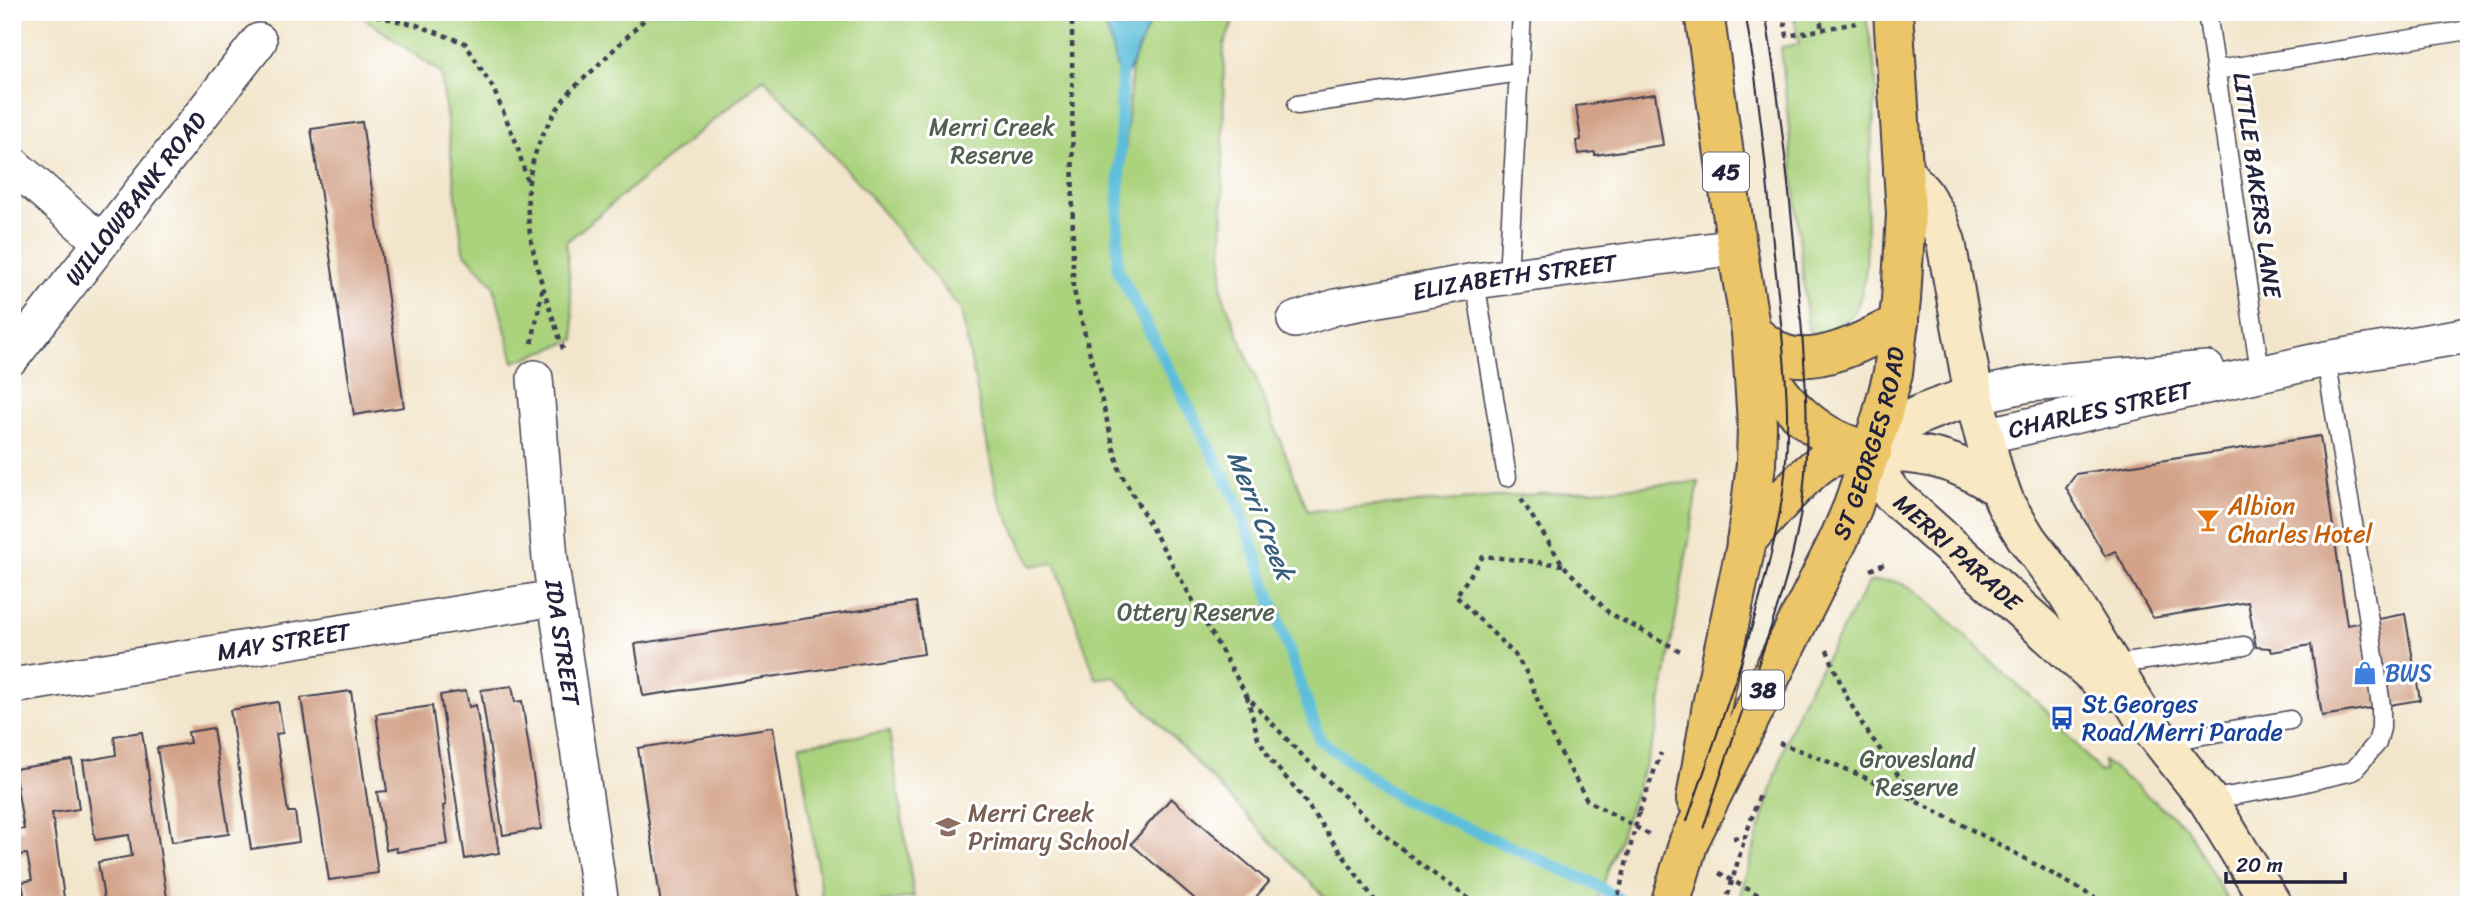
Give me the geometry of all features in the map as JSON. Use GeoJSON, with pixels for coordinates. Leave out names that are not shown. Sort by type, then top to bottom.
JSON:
{"type":"FeatureCollection","features":[{"type":"Feature","properties":{"kind":"highway","name":"ST GEORGES ROAD"},"geometry":{"type":"LineString","coordinates":[[1670,905],[1674,840],[1715,693],[1743,559],[1756,464],[1757,425],[1751,332],[1704,12]]}},
{"type":"Feature","properties":{"kind":"highway","name":"ST GEORGES ROAD"},"geometry":{"type":"LineString","coordinates":[[1674,840],[1839,539],[1872,451],[1892,373],[1899,323],[1906,214],[1893,12]]}},
{"type":"Feature","properties":{"kind":"highway"},"geometry":{"type":"LineString","coordinates":[[1751,332],[1783,354],[1804,357],[1841,350],[1899,323]]}},
{"type":"Feature","properties":{"kind":"highway"},"geometry":{"type":"LineString","coordinates":[[1751,332],[1761,362],[1787,401],[1807,421],[1828,437],[1854,448],[1872,451]]}},
{"type":"Feature","properties":{"kind":"highway"},"geometry":{"type":"LineString","coordinates":[[1743,559],[1797,486],[1823,463],[1840,456],[1872,451]]}},
{"type":"Feature","properties":{"kind":"main road"},"geometry":{"type":"LineString","coordinates":[[1903,171],[1923,194],[1937,217],[1946,243],[1973,396],[2000,489]]}},
{"type":"Feature","properties":{"kind":"main road"},"geometry":{"type":"LineString","coordinates":[[1872,451],[1899,425],[1973,396]]}},
{"type":"Feature","properties":{"kind":"main road","name":"CHARLES STREET"},"geometry":{"type":"LineString","coordinates":[[1872,451],[1927,446],[1984,436]]}},
{"type":"Feature","properties":{"kind":"main road","name":"MERRI PARADE"},"geometry":{"type":"LineString","coordinates":[[2154,731],[1891,493],[1878,474],[1872,451],[1943,458],[1974,472],[2000,489],[2016,524],[2065,590],[2154,731],[2208,800],[2273,905]]}},
{"type":"Feature","properties":{"kind":"street","name":"WILLOWBANK ROAD"},"geometry":{"type":"LineString","coordinates":[[12,357],[259,41]]}},
{"type":"Feature","properties":{"kind":"street"},"geometry":{"type":"LineString","coordinates":[[12,164],[101,242]]}},
{"type":"Feature","properties":{"kind":"street","name":"ELIZABETH STREET"},"geometry":{"type":"LineString","coordinates":[[1295,320],[1336,307],[1491,279],[1737,247]]}},
{"type":"Feature","properties":{"kind":"street","name":"CHARLES STREET"},"geometry":{"type":"LineString","coordinates":[[1984,436],[2326,359],[2469,335]]}},
{"type":"Feature","properties":{"kind":"street","name":"CHARLES STREET"},"geometry":{"type":"LineString","coordinates":[[1973,396],[2059,380],[2326,359]]}},
{"type":"Feature","properties":{"kind":"street","name":"IDA STREET"},"geometry":{"type":"LineString","coordinates":[[535,378],[555,598],[601,905]]}},
{"type":"Feature","properties":{"kind":"street","name":"MAY STREET"},"geometry":{"type":"LineString","coordinates":[[12,686],[555,598]]}},
{"type":"Feature","properties":{"kind":"lane"},"geometry":{"type":"LineString","coordinates":[[1507,477],[1491,279],[1519,72],[1522,12]]}},
{"type":"Feature","properties":{"kind":"lane","name":"LITTLE BAKERS LANE"},"geometry":{"type":"LineString","coordinates":[[2207,12],[2259,365]]}},
{"type":"Feature","properties":{"kind":"lane"},"geometry":{"type":"LineString","coordinates":[[2216,70],[2469,30]]}},
{"type":"Feature","properties":{"kind":"lane"},"geometry":{"type":"LineString","coordinates":[[1297,105],[1519,72]]}},
{"type":"Feature","properties":{"kind":"lane"},"geometry":{"type":"LineString","coordinates":[[2208,800],[2353,771],[2377,743],[2381,728],[2381,706],[2326,359]]}},
{"type":"Feature","properties":{"kind":"lane"},"geometry":{"type":"LineString","coordinates":[[2111,665],[2244,646]]}},
{"type":"Feature","properties":{"kind":"lane"},"geometry":{"type":"LineString","coordinates":[[2154,731],[2290,720]]}},
{"type":"Feature","properties":{"kind":"path"},"geometry":{"type":"LineString","coordinates":[[357,12],[417,25],[465,43],[493,88],[516,142],[527,181],[527,216],[543,285],[563,349]]}},
{"type":"Feature","properties":{"kind":"path"},"geometry":{"type":"LineString","coordinates":[[527,181],[542,133],[565,97],[652,12]]}},
{"type":"Feature","properties":{"kind":"path"},"geometry":{"type":"LineString","coordinates":[[1072,12],[1073,287],[1120,472],[1247,696],[1294,747],[1382,833],[1478,905]]}},
{"type":"Feature","properties":{"kind":"path"},"geometry":{"type":"LineString","coordinates":[[1783,12],[1787,36],[1822,30],[1819,12]]}},
{"type":"Feature","properties":{"kind":"path"},"geometry":{"type":"LineString","coordinates":[[535,378],[531,349],[543,285]]}},
{"type":"Feature","properties":{"kind":"path"},"geometry":{"type":"LineString","coordinates":[[1507,477],[1563,565],[1609,613],[1687,654]]}},
{"type":"Feature","properties":{"kind":"path"},"geometry":{"type":"LineString","coordinates":[[1563,565],[1483,556],[1456,596],[1515,655],[1528,675],[1551,735],[1587,800],[1674,840]]}},
{"type":"Feature","properties":{"kind":"path"},"geometry":{"type":"LineString","coordinates":[[1823,642],[1845,694],[1864,727],[1917,802]]}},
{"type":"Feature","properties":{"kind":"path"},"geometry":{"type":"LineString","coordinates":[[1247,696],[1258,738],[1270,761],[1297,790],[1378,905]]}},
{"type":"Feature","properties":{"kind":"path"},"geometry":{"type":"LineString","coordinates":[[1773,754],[1777,742],[1833,762],[1971,828],[2108,905]]}},
{"type":"Feature","properties":{"kind":"path"},"geometry":{"type":"LineString","coordinates":[[1616,905],[1639,812],[1661,751]]}},
{"type":"Feature","properties":{"kind":"path"},"geometry":{"type":"LineString","coordinates":[[1725,905],[1760,792]]}},
{"type":"Feature","properties":{"kind":"path"},"geometry":{"type":"LineString","coordinates":[[1717,872],[1776,905]]}},
{"type":"Feature","properties":{"kind":"green space"},"geometry":{"type":"Polygon","coordinates":[[[356,12],[1124,12],[1118,247],[1136,12],[1238,12],[1224,44],[1222,293],[1308,511],[1699,482],[1656,733],[1596,905],[1332,905],[1114,676],[1096,679],[1055,563],[1031,566],[997,494],[961,310],[865,190],[764,78],[566,242],[575,340],[514,362],[493,284],[463,251],[441,73],[356,12]]]}},
{"type":"Feature","properties":{"kind":"green space"},"geometry":{"type":"Polygon","coordinates":[[[1793,12],[1865,12],[1876,77],[1868,189],[1866,267],[1862,292],[1851,317],[1833,330],[1819,333],[1812,333],[1808,329],[1781,47],[1799,44],[1793,12]]]}},
{"type":"Feature","properties":{"kind":"green space","name":"Grovesland Reserve"},"geometry":{"type":"Polygon","coordinates":[[[1893,581],[1908,586],[1925,598],[2046,710],[2100,772],[2105,771],[2104,761],[2186,827],[2230,905],[1737,905],[1788,735],[1804,697],[1869,582],[1893,581]]]}},
{"type":"Feature","properties":{"kind":"green space"},"geometry":{"type":"Polygon","coordinates":[[[889,731],[914,897],[860,905],[823,905],[799,745],[889,731]]]}},
{"type":"Feature","properties":{"kind":"water"},"geometry":{"type":"Polygon","coordinates":[[[1102,12],[1154,13],[1122,87],[1102,12]]]}},
{"type":"Feature","properties":{"kind":"building"},"geometry":{"type":"Polygon","coordinates":[[[1655,94],[1663,145],[1595,155],[1595,152],[1578,154],[1576,141],[1581,140],[1576,106],[1655,94]]]}},
{"type":"Feature","properties":{"kind":"building"},"geometry":{"type":"Polygon","coordinates":[[[362,122],[404,407],[354,415],[311,129],[362,122]]]}},
{"type":"Feature","properties":{"kind":"building","name":"Albion Charles Hotel"},"geometry":{"type":"Polygon","coordinates":[[[2320,436],[2347,625],[2405,614],[2420,700],[2322,716],[2311,645],[2272,652],[2270,648],[2256,647],[2248,602],[2153,618],[2115,551],[2105,556],[2066,488],[2076,474],[2320,436]]]}},
{"type":"Feature","properties":{"kind":"building"},"geometry":{"type":"Polygon","coordinates":[[[916,602],[924,654],[643,696],[635,644],[916,602]]]}},
{"type":"Feature","properties":{"kind":"building"},"geometry":{"type":"Polygon","coordinates":[[[512,686],[515,702],[522,701],[541,829],[503,835],[481,690],[512,686]]]}},
{"type":"Feature","properties":{"kind":"building"},"geometry":{"type":"Polygon","coordinates":[[[351,691],[378,873],[329,880],[301,698],[351,691]]]}},
{"type":"Feature","properties":{"kind":"building"},"geometry":{"type":"Polygon","coordinates":[[[466,691],[469,707],[476,705],[499,853],[465,859],[440,695],[466,691]]]}},
{"type":"Feature","properties":{"kind":"building"},"geometry":{"type":"Polygon","coordinates":[[[278,702],[283,733],[276,734],[288,812],[295,812],[299,842],[251,849],[230,710],[278,702]]]}},
{"type":"Feature","properties":{"kind":"building"},"geometry":{"type":"Polygon","coordinates":[[[432,706],[446,805],[443,806],[448,844],[397,852],[396,848],[386,850],[377,792],[387,791],[376,714],[432,706]]]}},
{"type":"Feature","properties":{"kind":"building"},"geometry":{"type":"Polygon","coordinates":[[[773,727],[800,905],[661,905],[638,748],[773,727]]]}},
{"type":"Feature","properties":{"kind":"building"},"geometry":{"type":"Polygon","coordinates":[[[213,728],[229,834],[172,842],[157,748],[190,743],[188,732],[213,728]]]}},
{"type":"Feature","properties":{"kind":"building"},"geometry":{"type":"Polygon","coordinates":[[[142,732],[167,898],[105,905],[98,862],[132,856],[129,835],[95,840],[83,761],[116,755],[114,736],[142,732]]]}},
{"type":"Feature","properties":{"kind":"building"},"geometry":{"type":"Polygon","coordinates":[[[72,760],[79,809],[52,813],[65,905],[26,905],[22,882],[32,880],[27,854],[18,855],[15,830],[24,829],[14,769],[72,760]]]}},
{"type":"Feature","properties":{"kind":"building"},"geometry":{"type":"Polygon","coordinates":[[[1171,798],[1269,882],[1249,905],[1202,905],[1131,844],[1171,798]]]}},
{"type":"Feature","properties":{"kind":"building"},"geometry":{"type":"Polygon","coordinates":[[[12,834],[20,875],[17,876],[21,905],[12,905],[12,834]]]}},
{"type":"Feature","properties":{"kind":"waterway","name":"Merri Creek"},"geometry":{"type":"LineString","coordinates":[[1122,72],[1117,268],[1237,501],[1320,740],[1401,799],[1593,883],[1628,905]]}},
{"type":"Feature","properties":{"kind":"tram line"},"geometry":{"type":"LineString","coordinates":[[1659,905],[1726,710],[1756,611],[1780,511],[1787,450],[1784,356],[1763,138],[1745,12]]}},
{"type":"Feature","properties":{"kind":"tram line"},"geometry":{"type":"LineString","coordinates":[[1679,905],[1771,628],[1796,539],[1804,487],[1807,426],[1802,335],[1784,143],[1765,12]]}},
{"type":"Feature","properties":{"kind":"place","name":"Albion Charles Hotel"},"geometry":{"type":"Point","coordinates":[2208,520]}},
{"type":"Feature","properties":{"kind":"place","name":"BWS"},"geometry":{"type":"Point","coordinates":[2365,673]}},
{"type":"Feature","properties":{"kind":"place","name":"St Georges Road/Merri Parade"},"geometry":{"type":"Point","coordinates":[2062,718]}},
{"type":"Feature","properties":{"kind":"place","name":"Merri Creek Primary School"},"geometry":{"type":"Point","coordinates":[948,827]}},
{"type":"Feature","properties":{"kind":"park label","name":"Merri Creek Reserve"},"geometry":{"type":"Point","coordinates":[992,141]}},
{"type":"Feature","properties":{"kind":"park label","name":"Ottery Reserve"},"geometry":{"type":"Point","coordinates":[1196,612]}}]}
